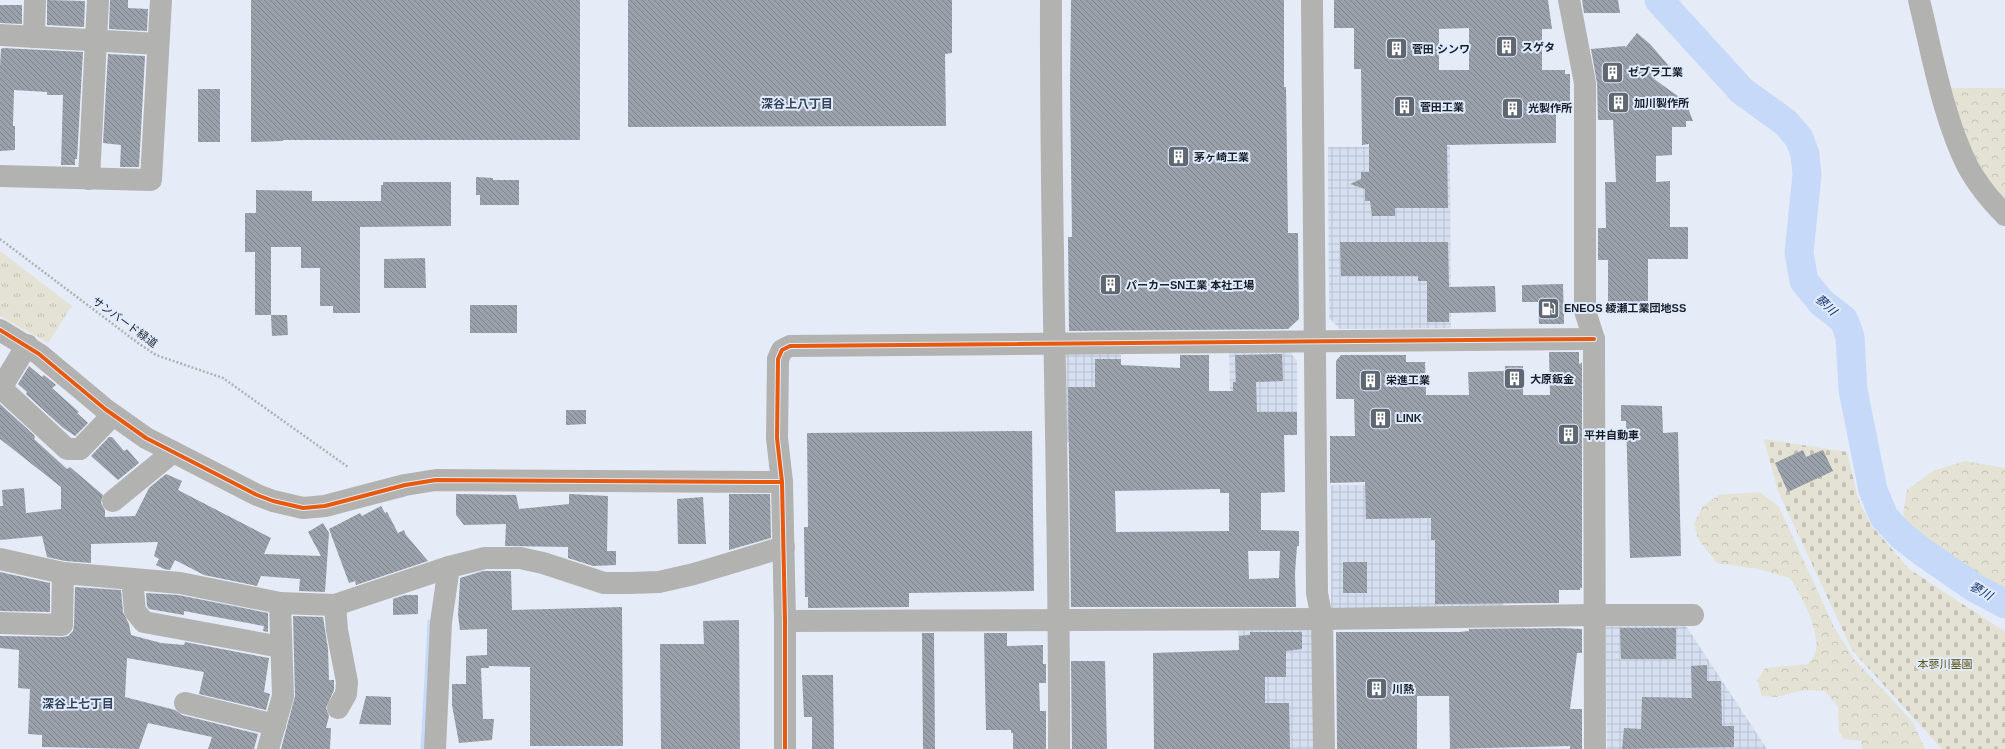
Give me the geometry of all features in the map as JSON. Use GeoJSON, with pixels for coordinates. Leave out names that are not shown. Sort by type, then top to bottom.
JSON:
{"type":"FeatureCollection","features":[{"type":"Feature","properties":{"kind":"street"},"geometry":{"type":"LineString","coordinates":[[34,37],[35,0]]}},
{"type":"Feature","properties":{"kind":"street"},"geometry":{"type":"LineString","coordinates":[[89,179],[98,0]]}},
{"type":"Feature","properties":{"kind":"street"},"geometry":{"type":"LineString","coordinates":[[0,176],[151,180],[161,0]]}},
{"type":"Feature","properties":{"kind":"street"},"geometry":{"type":"LineString","coordinates":[[1050,0],[1050,168],[1055,344],[1059,621],[1059,749]]}},
{"type":"Feature","properties":{"kind":"street"},"geometry":{"type":"LineString","coordinates":[[1312,0],[1313,342],[1317,593],[1322,620],[1324,749]]}},
{"type":"Feature","properties":{"kind":"street"},"geometry":{"type":"LineString","coordinates":[[1569,0],[1585,83],[1585,311],[1594,339],[1595,749]]}},
{"type":"Feature","properties":{"kind":"street"},"geometry":{"type":"LineString","coordinates":[[1919,0],[1934,65],[1953,129],[1968,167],[1987,197],[2005,216]]}},
{"type":"Feature","properties":{"kind":"street"},"geometry":{"type":"LineString","coordinates":[[0,35],[158,44]]}},
{"type":"Feature","properties":{"kind":"street"},"geometry":{"type":"LineString","coordinates":[[0,330],[26,345],[62,371],[113,415],[146,438],[257,495],[290,506],[303,508],[325,506],[405,485],[436,480],[782,482]]}},
{"type":"Feature","properties":{"kind":"street"},"geometry":{"type":"LineString","coordinates":[[785,749],[784,547],[782,482],[777,438],[778,359],[782,350],[790,346],[1594,339]]}},
{"type":"Feature","properties":{"kind":"street"},"geometry":{"type":"LineString","coordinates":[[26,345],[1,388],[67,449],[80,449],[113,415]]}},
{"type":"Feature","properties":{"kind":"street"},"geometry":{"type":"LineString","coordinates":[[113,501],[173,452]]}},
{"type":"Feature","properties":{"kind":"street"},"geometry":{"type":"LineString","coordinates":[[0,559],[63,573],[180,583],[280,603],[335,605],[448,567],[485,558],[520,558],[543,563],[604,583],[630,584],[659,582],[694,574],[784,547]]}},
{"type":"Feature","properties":{"kind":"street"},"geometry":{"type":"LineString","coordinates":[[435,749],[440,622],[448,567]]}},
{"type":"Feature","properties":{"kind":"street"},"geometry":{"type":"LineString","coordinates":[[0,623],[62,625],[63,573]]}},
{"type":"Feature","properties":{"kind":"street"},"geometry":{"type":"LineString","coordinates":[[132,580],[135,611],[144,622],[281,647]]}},
{"type":"Feature","properties":{"kind":"street"},"geometry":{"type":"LineString","coordinates":[[268,749],[283,696],[280,603]]}},
{"type":"Feature","properties":{"kind":"street"},"geometry":{"type":"LineString","coordinates":[[335,605],[337,630],[347,682],[346,694],[338,708]]}},
{"type":"Feature","properties":{"kind":"street"},"geometry":{"type":"LineString","coordinates":[[785,621],[1322,620],[1594,615],[1693,616]]}},
{"type":"Feature","properties":{"kind":"street"},"geometry":{"type":"LineString","coordinates":[[186,702],[275,725]]}},
{"type":"Feature","properties":{"kind":"shaded area"},"geometry":{"type":"Polygon","coordinates":[[[1450,146],[1451,328],[1340,329],[1329,318],[1328,147],[1450,146]]]}},
{"type":"Feature","properties":{"kind":"shaded area"},"geometry":{"type":"Polygon","coordinates":[[[1289,351],[1297,361],[1297,435],[1231,436],[1229,353],[1289,351]]]}},
{"type":"Feature","properties":{"kind":"shaded area"},"geometry":{"type":"Polygon","coordinates":[[[1121,353],[1121,439],[1066,442],[1066,354],[1121,353]]]}},
{"type":"Feature","properties":{"kind":"shaded area"},"geometry":{"type":"Polygon","coordinates":[[[1331,485],[1503,485],[1503,609],[1331,609],[1331,485]]]}},
{"type":"Feature","properties":{"kind":"shaded area"},"geometry":{"type":"Polygon","coordinates":[[[1605,621],[1686,626],[1767,749],[1607,749],[1605,621]]]}},
{"type":"Feature","properties":{"kind":"shaded area"},"geometry":{"type":"Polygon","coordinates":[[[1313,627],[1315,749],[1241,749],[1238,629],[1313,627]]]}},
{"type":"Feature","properties":{"kind":"green space"},"geometry":{"type":"Polygon","coordinates":[[[1933,88],[2005,88],[2005,211],[1933,88]]]}},
{"type":"Feature","properties":{"kind":"green space"},"geometry":{"type":"Polygon","coordinates":[[[0,251],[72,306],[48,343],[0,316],[0,251]]]}},
{"type":"Feature","properties":{"kind":"green space","name":"本蓼川墓園"},"geometry":{"type":"Polygon","coordinates":[[[1764,439],[1847,452],[1858,499],[1871,525],[1909,569],[2005,632],[2005,749],[1942,749],[1852,650],[1778,491],[1764,439]]]}},
{"type":"Feature","properties":{"kind":"green space"},"geometry":{"type":"Polygon","coordinates":[[[1965,461],[2005,468],[2005,602],[1951,570],[1915,539],[1903,514],[1907,490],[1933,471],[1965,461]]]}},
{"type":"Feature","properties":{"kind":"green space"},"geometry":{"type":"Polygon","coordinates":[[[1760,492],[1779,507],[1834,627],[1853,658],[1912,721],[1925,749],[1862,749],[1861,741],[1844,739],[1839,731],[1838,707],[1825,691],[1805,690],[1776,697],[1762,696],[1757,681],[1765,668],[1808,664],[1814,656],[1816,636],[1809,614],[1800,594],[1790,578],[1758,569],[1717,563],[1698,539],[1694,524],[1703,506],[1719,495],[1760,492]]]}},
{"type":"Feature","properties":{"kind":"building"},"geometry":{"type":"Polygon","coordinates":[[[47,0],[85,1],[84,27],[47,25],[47,0]]]}},
{"type":"Feature","properties":{"kind":"building"},"geometry":{"type":"Polygon","coordinates":[[[110,0],[128,0],[128,8],[148,9],[147,31],[109,29],[110,0]]]}},
{"type":"Feature","properties":{"kind":"building"},"geometry":{"type":"Polygon","coordinates":[[[251,0],[580,0],[580,140],[283,140],[251,142],[251,0]]]}},
{"type":"Feature","properties":{"kind":"building"},"geometry":{"type":"Polygon","coordinates":[[[628,0],[952,0],[952,53],[945,54],[946,126],[628,127],[628,0]]]}},
{"type":"Feature","properties":{"kind":"building"},"geometry":{"type":"Polygon","coordinates":[[[1071,0],[1284,0],[1284,87],[1286,87],[1288,233],[1298,233],[1299,319],[1288,329],[1069,331],[1068,237],[1072,237],[1070,90],[1071,0]]]}},
{"type":"Feature","properties":{"kind":"building"},"geometry":{"type":"Polygon","coordinates":[[[1334,0],[1548,0],[1552,29],[1542,29],[1542,70],[1565,70],[1565,74],[1570,74],[1570,110],[1556,110],[1556,143],[1447,145],[1448,208],[1395,208],[1395,216],[1372,216],[1370,201],[1365,201],[1365,189],[1350,184],[1361,179],[1361,172],[1369,172],[1369,144],[1362,145],[1361,69],[1354,69],[1354,28],[1334,28],[1334,0]],[[1469,28],[1439,29],[1439,70],[1469,70],[1469,28]]]}},
{"type":"Feature","properties":{"kind":"building"},"geometry":{"type":"Polygon","coordinates":[[[1582,0],[1618,0],[1620,13],[1584,13],[1582,0]]]}},
{"type":"Feature","properties":{"kind":"building"},"geometry":{"type":"Polygon","coordinates":[[[0,5],[22,5],[22,24],[0,23],[0,5]]]}},
{"type":"Feature","properties":{"kind":"building"},"geometry":{"type":"Polygon","coordinates":[[[1637,33],[1650,44],[1669,66],[1654,79],[1686,103],[1693,121],[1686,121],[1686,127],[1672,127],[1672,155],[1656,156],[1656,182],[1670,181],[1670,227],[1688,227],[1688,259],[1648,259],[1648,303],[1608,303],[1608,260],[1598,260],[1598,228],[1606,228],[1605,182],[1616,182],[1613,120],[1598,120],[1597,83],[1591,49],[1625,46],[1625,48],[1637,33]]]}},
{"type":"Feature","properties":{"kind":"building"},"geometry":{"type":"Polygon","coordinates":[[[1,49],[83,52],[77,159],[75,159],[75,165],[61,165],[63,95],[47,95],[47,92],[14,90],[13,126],[15,126],[15,150],[0,151],[0,67],[1,49]]]}},
{"type":"Feature","properties":{"kind":"building"},"geometry":{"type":"Polygon","coordinates":[[[108,54],[145,56],[139,167],[120,167],[121,145],[103,143],[108,54]]]}},
{"type":"Feature","properties":{"kind":"building"},"geometry":{"type":"Polygon","coordinates":[[[198,89],[220,89],[220,142],[198,142],[198,89]]]}},
{"type":"Feature","properties":{"kind":"building"},"geometry":{"type":"Polygon","coordinates":[[[476,177],[493,178],[493,180],[519,180],[519,205],[480,205],[480,195],[476,195],[476,177]]]}},
{"type":"Feature","properties":{"kind":"building"},"geometry":{"type":"Polygon","coordinates":[[[383,182],[451,182],[451,226],[360,227],[360,313],[333,313],[333,306],[320,306],[320,268],[301,268],[301,247],[271,247],[271,315],[255,315],[255,252],[245,252],[245,213],[256,213],[256,190],[312,191],[312,201],[381,201],[381,185],[383,185],[383,182]]]}},
{"type":"Feature","properties":{"kind":"building"},"geometry":{"type":"Polygon","coordinates":[[[1340,242],[1448,242],[1449,287],[1495,286],[1496,312],[1449,313],[1449,322],[1427,322],[1427,281],[1418,281],[1418,276],[1341,276],[1340,242]]]}},
{"type":"Feature","properties":{"kind":"building"},"geometry":{"type":"Polygon","coordinates":[[[425,258],[426,288],[384,288],[384,259],[425,258]]]}},
{"type":"Feature","properties":{"kind":"building"},"geometry":{"type":"Polygon","coordinates":[[[1563,284],[1564,324],[1539,324],[1538,302],[1522,302],[1522,285],[1563,284]]]}},
{"type":"Feature","properties":{"kind":"building"},"geometry":{"type":"Polygon","coordinates":[[[470,305],[517,305],[517,333],[470,333],[470,305]]]}},
{"type":"Feature","properties":{"kind":"building"},"geometry":{"type":"Polygon","coordinates":[[[271,315],[287,315],[288,335],[272,336],[271,315]]]}},
{"type":"Feature","properties":{"kind":"building"},"geometry":{"type":"Polygon","coordinates":[[[1549,352],[1579,352],[1579,364],[1582,363],[1582,588],[1580,588],[1580,590],[1559,590],[1559,603],[1435,604],[1435,540],[1431,540],[1431,518],[1366,519],[1365,482],[1330,483],[1330,436],[1355,436],[1354,399],[1336,399],[1336,361],[1341,355],[1406,355],[1406,362],[1425,362],[1426,395],[1469,395],[1468,372],[1505,371],[1505,366],[1523,366],[1523,395],[1550,395],[1549,352]]]}},
{"type":"Feature","properties":{"kind":"building"},"geometry":{"type":"Polygon","coordinates":[[[1282,354],[1283,381],[1256,382],[1257,412],[1297,412],[1297,435],[1284,435],[1285,492],[1261,493],[1261,530],[1299,531],[1299,546],[1297,546],[1295,573],[1296,607],[1071,607],[1068,387],[1095,387],[1095,359],[1121,359],[1121,365],[1180,368],[1180,355],[1209,355],[1209,391],[1233,391],[1233,382],[1236,382],[1235,355],[1282,354]],[[1220,489],[1115,491],[1116,532],[1229,531],[1229,493],[1220,493],[1220,489]],[[1248,551],[1249,579],[1279,578],[1280,551],[1248,551]]]}},
{"type":"Feature","properties":{"kind":"building"},"geometry":{"type":"Polygon","coordinates":[[[29,366],[42,377],[44,375],[56,385],[52,388],[79,412],[77,413],[88,423],[75,436],[62,427],[26,394],[27,392],[18,384],[29,366]]]}},
{"type":"Feature","properties":{"kind":"building"},"geometry":{"type":"Polygon","coordinates":[[[0,404],[34,435],[34,439],[67,469],[70,467],[103,495],[101,503],[105,510],[105,517],[135,516],[149,488],[166,474],[182,481],[178,490],[271,538],[264,554],[321,556],[308,532],[323,523],[329,533],[325,592],[299,591],[300,579],[261,576],[257,586],[204,575],[175,560],[170,570],[164,569],[156,565],[159,559],[154,556],[158,542],[91,544],[91,563],[65,561],[47,557],[42,536],[0,540],[0,506],[3,506],[2,490],[24,488],[26,513],[61,509],[61,487],[0,439],[0,404]]]}},
{"type":"Feature","properties":{"kind":"building"},"geometry":{"type":"Polygon","coordinates":[[[1621,405],[1662,406],[1663,433],[1678,432],[1681,556],[1630,558],[1626,421],[1621,421],[1621,405]]]}},
{"type":"Feature","properties":{"kind":"building"},"geometry":{"type":"Polygon","coordinates":[[[566,410],[586,410],[586,424],[566,425],[566,410]]]}},
{"type":"Feature","properties":{"kind":"building"},"geometry":{"type":"Polygon","coordinates":[[[1032,431],[1034,591],[909,593],[909,607],[808,608],[808,597],[805,597],[804,527],[808,527],[807,433],[1032,431]]]}},
{"type":"Feature","properties":{"kind":"building"},"geometry":{"type":"Polygon","coordinates":[[[109,437],[112,437],[124,451],[127,449],[139,463],[118,480],[91,456],[109,437]]]}},
{"type":"Feature","properties":{"kind":"building"},"geometry":{"type":"Polygon","coordinates":[[[1803,450],[1806,457],[1823,450],[1833,471],[1788,492],[1775,463],[1803,450]]]}},
{"type":"Feature","properties":{"kind":"building"},"geometry":{"type":"Polygon","coordinates":[[[456,494],[516,495],[519,509],[569,504],[569,494],[608,496],[607,551],[616,551],[616,565],[593,566],[568,558],[568,547],[505,546],[506,524],[464,525],[456,515],[456,494]]]}},
{"type":"Feature","properties":{"kind":"building"},"geometry":{"type":"Polygon","coordinates":[[[729,494],[770,494],[771,538],[729,550],[729,494]]]}},
{"type":"Feature","properties":{"kind":"building"},"geometry":{"type":"Polygon","coordinates":[[[703,497],[706,544],[678,544],[677,499],[703,497]]]}},
{"type":"Feature","properties":{"kind":"building"},"geometry":{"type":"Polygon","coordinates":[[[381,506],[385,513],[387,512],[398,533],[404,530],[406,535],[428,561],[356,585],[355,581],[349,583],[329,529],[360,513],[362,516],[381,506]]]}},
{"type":"Feature","properties":{"kind":"building"},"geometry":{"type":"Polygon","coordinates":[[[1343,562],[1367,562],[1367,593],[1343,593],[1343,562]]]}},
{"type":"Feature","properties":{"kind":"building"},"geometry":{"type":"Polygon","coordinates":[[[483,571],[511,571],[512,610],[622,607],[623,746],[530,746],[530,667],[489,666],[489,668],[481,668],[483,719],[494,719],[492,740],[459,743],[452,705],[452,684],[466,684],[466,656],[487,655],[487,629],[460,630],[458,615],[460,578],[483,571]]]}},
{"type":"Feature","properties":{"kind":"building"},"geometry":{"type":"Polygon","coordinates":[[[0,572],[50,583],[50,612],[0,611],[0,572]]]}},
{"type":"Feature","properties":{"kind":"building"},"geometry":{"type":"Polygon","coordinates":[[[75,587],[121,590],[123,612],[129,624],[131,635],[161,643],[184,645],[185,642],[269,658],[264,692],[270,694],[266,710],[199,694],[204,672],[127,658],[125,697],[175,710],[182,715],[258,734],[254,749],[208,749],[212,737],[148,723],[139,749],[42,747],[42,735],[28,734],[30,689],[18,688],[19,650],[0,648],[0,636],[68,636],[73,631],[74,625],[75,587]]]}},
{"type":"Feature","properties":{"kind":"building"},"geometry":{"type":"Polygon","coordinates":[[[146,593],[178,595],[268,613],[268,632],[263,631],[264,626],[184,611],[184,615],[149,609],[147,606],[146,593]]]}},
{"type":"Feature","properties":{"kind":"building"},"geometry":{"type":"Polygon","coordinates":[[[405,595],[418,595],[418,614],[393,615],[393,599],[405,595]]]}},
{"type":"Feature","properties":{"kind":"building"},"geometry":{"type":"Polygon","coordinates":[[[293,616],[323,617],[328,649],[329,680],[334,680],[334,690],[326,708],[329,716],[326,728],[331,728],[330,749],[281,749],[295,696],[293,616]]]}},
{"type":"Feature","properties":{"kind":"building"},"geometry":{"type":"Polygon","coordinates":[[[739,620],[740,749],[661,749],[660,644],[704,644],[703,621],[739,620]]]}},
{"type":"Feature","properties":{"kind":"building"},"geometry":{"type":"Polygon","coordinates":[[[1620,628],[1676,628],[1676,659],[1621,659],[1620,628]]]}},
{"type":"Feature","properties":{"kind":"building"},"geometry":{"type":"Polygon","coordinates":[[[1469,629],[1582,629],[1582,653],[1577,653],[1570,709],[1582,709],[1582,749],[1570,749],[1570,746],[1450,749],[1449,696],[1417,696],[1417,749],[1337,749],[1336,632],[1460,632],[1469,631],[1469,629]]]}},
{"type":"Feature","properties":{"kind":"building"},"geometry":{"type":"Polygon","coordinates":[[[1250,632],[1302,632],[1302,649],[1286,651],[1286,677],[1265,677],[1265,703],[1289,703],[1290,749],[1154,749],[1153,653],[1239,650],[1239,636],[1250,635],[1250,632]]]}},
{"type":"Feature","properties":{"kind":"building"},"geometry":{"type":"Polygon","coordinates":[[[922,633],[934,633],[935,749],[923,749],[922,633]]]}},
{"type":"Feature","properties":{"kind":"building"},"geometry":{"type":"Polygon","coordinates":[[[984,633],[1007,633],[1007,646],[1043,645],[1043,664],[1046,664],[1046,683],[1039,683],[1040,711],[1046,711],[1046,749],[1013,749],[1013,733],[1011,733],[1011,730],[986,730],[984,633]]]}},
{"type":"Feature","properties":{"kind":"building"},"geometry":{"type":"Polygon","coordinates":[[[1071,661],[1105,661],[1107,749],[1072,749],[1071,661]]]}},
{"type":"Feature","properties":{"kind":"building"},"geometry":{"type":"Polygon","coordinates":[[[1707,665],[1707,681],[1721,681],[1722,726],[1734,726],[1734,747],[1622,749],[1624,728],[1641,729],[1642,697],[1692,698],[1691,666],[1707,665]]]}},
{"type":"Feature","properties":{"kind":"building"},"geometry":{"type":"Polygon","coordinates":[[[802,675],[833,675],[834,749],[812,749],[812,717],[804,717],[802,675]]]}},
{"type":"Feature","properties":{"kind":"building"},"geometry":{"type":"Polygon","coordinates":[[[366,696],[391,697],[391,725],[359,724],[366,696]]]}},
{"type":"Feature","properties":{"kind":"waterway","name":"蓼川"},"geometry":{"type":"LineString","coordinates":[[1659,0],[1742,91],[1785,122],[1799,138],[1805,154],[1807,175],[1799,253],[1804,281],[1821,302],[1844,320],[1850,337],[1853,390],[1873,490],[1884,517],[1902,536],[1924,553],[1975,588],[2005,604]]}},
{"type":"Feature","properties":{"kind":"waterway"},"geometry":{"type":"LineString","coordinates":[[423,749],[430,622]]}},
{"type":"Feature","properties":{"kind":"cycle path"},"geometry":{"type":"LineString","coordinates":[[0,330],[39,354],[105,409],[146,438],[257,495],[273,501],[303,508],[325,506],[405,485],[436,480],[782,482]]}},
{"type":"Feature","properties":{"kind":"cycle path"},"geometry":{"type":"LineString","coordinates":[[785,749],[785,621],[782,482],[777,438],[778,359],[782,350],[790,346],[1594,339]]}},
{"type":"Feature","properties":{"kind":"place","name":"スゲタ"},"geometry":{"type":"Point","coordinates":[1506,47]}},
{"type":"Feature","properties":{"kind":"place","name":"菅田 シンワ"},"geometry":{"type":"Point","coordinates":[1397,49]}},
{"type":"Feature","properties":{"kind":"place","name":"ゼブラ工業"},"geometry":{"type":"Point","coordinates":[1612,72]}},
{"type":"Feature","properties":{"kind":"place","name":"加川製作所"},"geometry":{"type":"Point","coordinates":[1619,103]}},
{"type":"Feature","properties":{"kind":"place","name":"菅田工業"},"geometry":{"type":"Point","coordinates":[1404,107]}},
{"type":"Feature","properties":{"kind":"place","name":"光製作所"},"geometry":{"type":"Point","coordinates":[1512,108]}},
{"type":"Feature","properties":{"kind":"place","name":"茅ヶ崎工業"},"geometry":{"type":"Point","coordinates":[1179,157]}},
{"type":"Feature","properties":{"kind":"place","name":"パーカーSN工業 本社工場"},"geometry":{"type":"Point","coordinates":[1110,285]}},
{"type":"Feature","properties":{"kind":"place","name":"ENEOS 綾瀬工業団地SS"},"geometry":{"type":"Point","coordinates":[1549,308]}},
{"type":"Feature","properties":{"kind":"place","name":"大原鈑金"},"geometry":{"type":"Point","coordinates":[1514,379]}},
{"type":"Feature","properties":{"kind":"place","name":"栄進工業"},"geometry":{"type":"Point","coordinates":[1371,380]}},
{"type":"Feature","properties":{"kind":"place","name":"LINK"},"geometry":{"type":"Point","coordinates":[1380,418]}},
{"type":"Feature","properties":{"kind":"place","name":"平井自動車"},"geometry":{"type":"Point","coordinates":[1568,435]}},
{"type":"Feature","properties":{"kind":"place","name":"川熱"},"geometry":{"type":"Point","coordinates":[1377,689]}},
{"type":"Feature","properties":{"kind":"district","name":"深谷上八丁目"},"geometry":{"type":"Point","coordinates":[797,104]}},
{"type":"Feature","properties":{"kind":"district","name":"深谷上七丁目"},"geometry":{"type":"Point","coordinates":[78,704]}}]}
